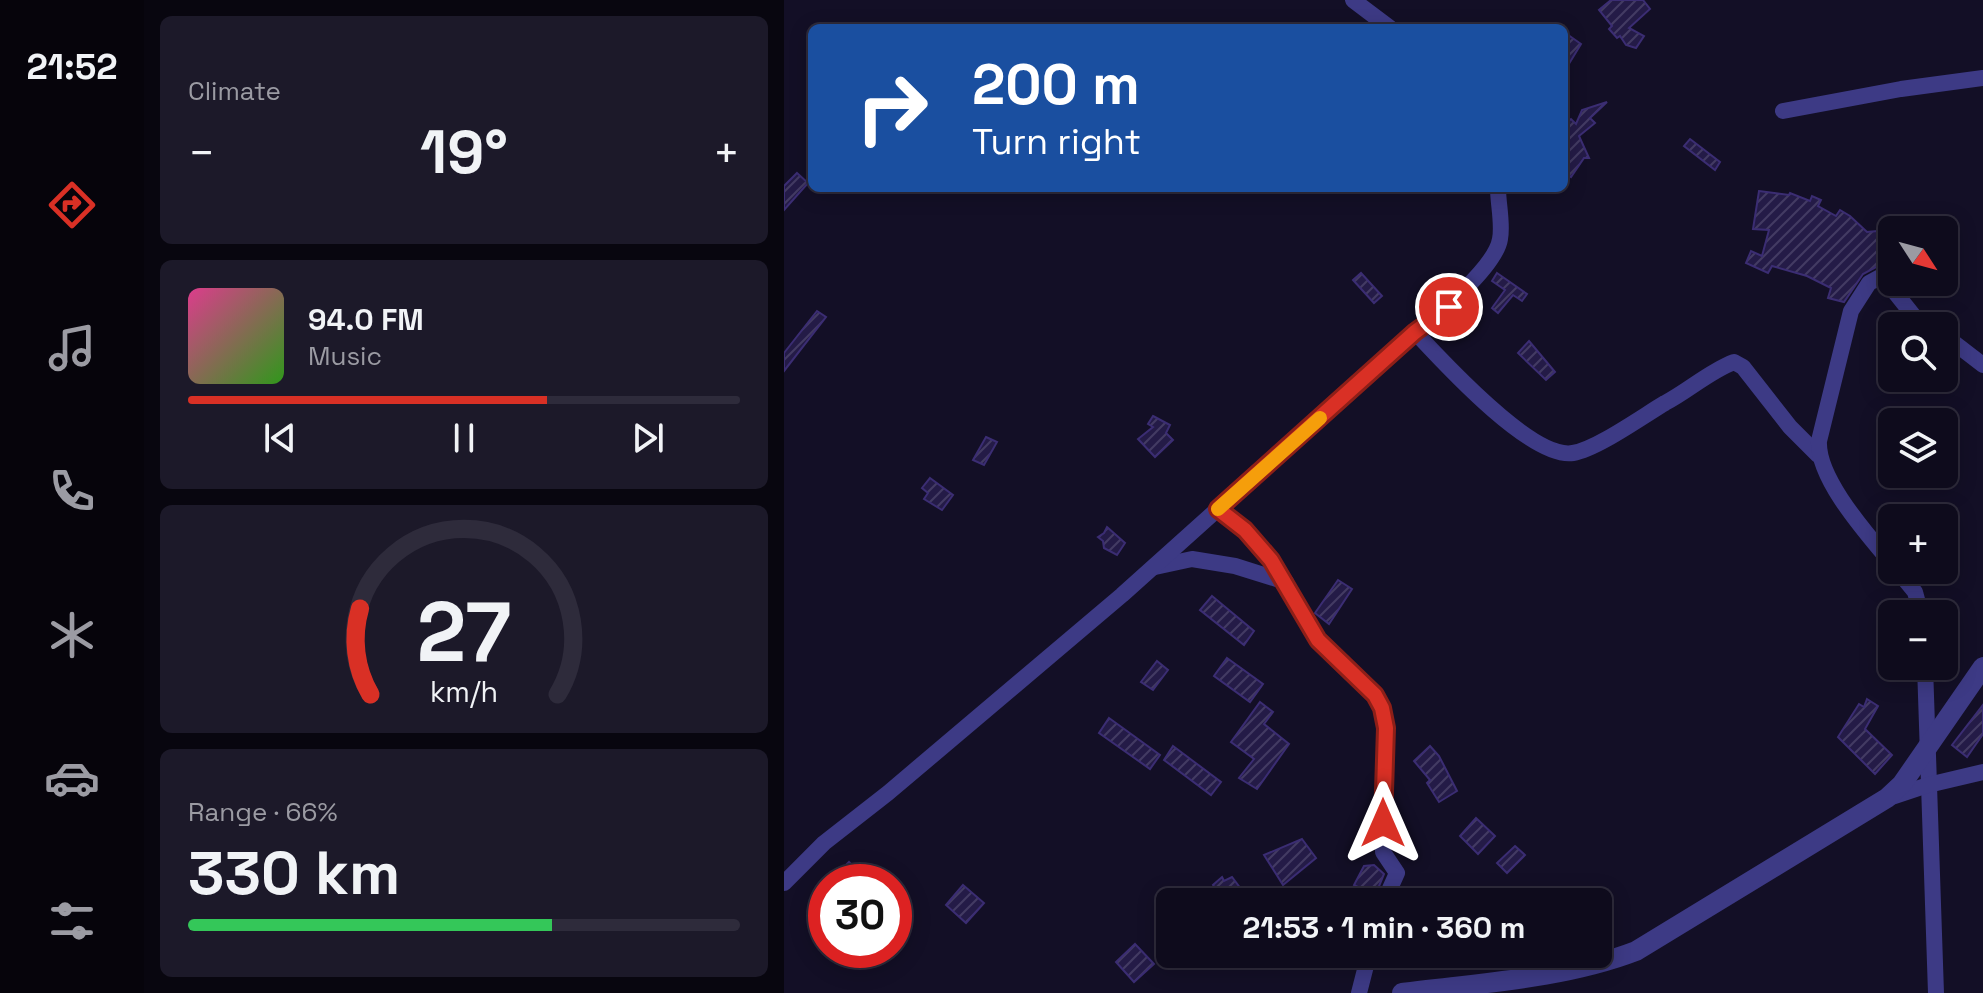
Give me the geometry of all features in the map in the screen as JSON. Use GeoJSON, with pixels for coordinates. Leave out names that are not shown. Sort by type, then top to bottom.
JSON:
{"type":"FeatureCollection","features":[{"type":"Feature","properties":{"kind":"street"},"geometry":{"type":"LineString","coordinates":[[1353,0],[1385,24]]}},
{"type":"Feature","properties":{"kind":"street"},"geometry":{"type":"LineString","coordinates":[[1783,111],[1901,89],[1983,78]]}},
{"type":"Feature","properties":{"kind":"street"},"geometry":{"type":"LineString","coordinates":[[784,883],[824,843],[929,759],[1153,567],[1415,332],[1449,307],[1493,255],[1500,240],[1498,192]]}},
{"type":"Feature","properties":{"kind":"street"},"geometry":{"type":"LineString","coordinates":[[1818,455],[1851,311],[1869,283],[1880,277],[1886,281],[1911,312]]}},
{"type":"Feature","properties":{"kind":"street"},"geometry":{"type":"LineString","coordinates":[[1415,332],[1484,401],[1514,426],[1554,451],[1573,453],[1734,362],[1743,367],[1790,427],[1818,455],[1827,474],[1878,547]]}},
{"type":"Feature","properties":{"kind":"street"},"geometry":{"type":"LineString","coordinates":[[1958,346],[1983,365]]}},
{"type":"Feature","properties":{"kind":"street"},"geometry":{"type":"LineString","coordinates":[[1218,509],[1245,530],[1271,560],[1318,640],[1375,695],[1382,708],[1386,728],[1383,852],[1397,873],[1390,888]]}},
{"type":"Feature","properties":{"kind":"street"},"geometry":{"type":"LineString","coordinates":[[1153,567],[1192,559],[1235,566],[1286,582]]}},
{"type":"Feature","properties":{"kind":"street"},"geometry":{"type":"LineString","coordinates":[[1402,993],[1496,987],[1636,951],[1887,798],[1902,784],[1983,667]]}},
{"type":"Feature","properties":{"kind":"street"},"geometry":{"type":"LineString","coordinates":[[1926,680],[1936,993]]}},
{"type":"Feature","properties":{"kind":"street"},"geometry":{"type":"LineString","coordinates":[[1887,798],[1983,772]]}},
{"type":"Feature","properties":{"kind":"street"},"geometry":{"type":"LineString","coordinates":[[1359,993],[1365,968]]}},
{"type":"Feature","properties":{"kind":"building"},"geometry":{"type":"Polygon","coordinates":[[[1611,0],[1643,0],[1650,9],[1629,28],[1644,36],[1636,48],[1626,45],[1620,36],[1617,38],[1599,10],[1611,0]]]}},
{"type":"Feature","properties":{"kind":"building"},"geometry":{"type":"Polygon","coordinates":[[[1568,35],[1581,44],[1568,65],[1568,35]]]}},
{"type":"Feature","properties":{"kind":"building"},"geometry":{"type":"Polygon","coordinates":[[[1607,102],[1590,118],[1595,123],[1579,136],[1589,158],[1584,158],[1571,177],[1568,175],[1568,122],[1571,119],[1576,124],[1582,110],[1607,102]]]}},
{"type":"Feature","properties":{"kind":"building"},"geometry":{"type":"Polygon","coordinates":[[[1690,139],[1720,162],[1715,170],[1684,146],[1690,139]]]}},
{"type":"Feature","properties":{"kind":"building"},"geometry":{"type":"Polygon","coordinates":[[[797,173],[808,183],[784,210],[784,186],[797,173]]]}},
{"type":"Feature","properties":{"kind":"building"},"geometry":{"type":"Polygon","coordinates":[[[1759,191],[1790,193],[1810,201],[1812,196],[1821,200],[1818,206],[1836,216],[1840,210],[1867,232],[1878,231],[1878,267],[1863,274],[1844,302],[1828,298],[1831,288],[1807,276],[1772,266],[1768,273],[1746,263],[1751,251],[1762,256],[1769,230],[1753,229],[1759,191]]]}},
{"type":"Feature","properties":{"kind":"building"},"geometry":{"type":"Polygon","coordinates":[[[1361,273],[1382,296],[1374,303],[1353,280],[1361,273]]]}},
{"type":"Feature","properties":{"kind":"building"},"geometry":{"type":"Polygon","coordinates":[[[1497,273],[1527,294],[1522,301],[1513,295],[1498,313],[1492,308],[1505,290],[1492,281],[1497,273]]]}},
{"type":"Feature","properties":{"kind":"building"},"geometry":{"type":"Polygon","coordinates":[[[817,311],[826,317],[784,371],[784,353],[817,311]]]}},
{"type":"Feature","properties":{"kind":"building"},"geometry":{"type":"Polygon","coordinates":[[[1529,341],[1555,372],[1546,380],[1518,353],[1529,341]]]}},
{"type":"Feature","properties":{"kind":"building"},"geometry":{"type":"Polygon","coordinates":[[[1153,416],[1170,425],[1166,433],[1173,440],[1155,457],[1138,439],[1153,427],[1148,424],[1153,416]]]}},
{"type":"Feature","properties":{"kind":"building"},"geometry":{"type":"Polygon","coordinates":[[[986,437],[997,442],[984,465],[973,460],[986,437]]]}},
{"type":"Feature","properties":{"kind":"building"},"geometry":{"type":"Polygon","coordinates":[[[930,478],[953,495],[942,510],[924,499],[928,493],[922,488],[930,478]]]}},
{"type":"Feature","properties":{"kind":"building"},"geometry":{"type":"Polygon","coordinates":[[[1107,527],[1125,543],[1117,555],[1104,548],[1103,541],[1098,537],[1107,527]]]}},
{"type":"Feature","properties":{"kind":"building"},"geometry":{"type":"Polygon","coordinates":[[[1338,580],[1352,589],[1329,624],[1315,613],[1338,580]]]}},
{"type":"Feature","properties":{"kind":"building"},"geometry":{"type":"Polygon","coordinates":[[[1212,596],[1254,631],[1244,645],[1200,610],[1212,596]]]}},
{"type":"Feature","properties":{"kind":"building"},"geometry":{"type":"Polygon","coordinates":[[[1227,658],[1263,684],[1250,702],[1214,676],[1227,658]]]}},
{"type":"Feature","properties":{"kind":"building"},"geometry":{"type":"Polygon","coordinates":[[[1157,661],[1168,670],[1153,690],[1141,682],[1157,661]]]}},
{"type":"Feature","properties":{"kind":"building"},"geometry":{"type":"Polygon","coordinates":[[[1867,699],[1878,706],[1865,729],[1892,755],[1875,774],[1838,737],[1859,704],[1864,707],[1867,699]]]}},
{"type":"Feature","properties":{"kind":"building"},"geometry":{"type":"Polygon","coordinates":[[[1260,702],[1273,712],[1264,724],[1289,744],[1257,789],[1239,778],[1254,759],[1231,742],[1260,702]]]}},
{"type":"Feature","properties":{"kind":"building"},"geometry":{"type":"Polygon","coordinates":[[[1983,705],[1983,734],[1967,757],[1952,745],[1983,705]]]}},
{"type":"Feature","properties":{"kind":"building"},"geometry":{"type":"Polygon","coordinates":[[[1109,718],[1160,755],[1150,769],[1099,733],[1109,718]]]}},
{"type":"Feature","properties":{"kind":"building"},"geometry":{"type":"Polygon","coordinates":[[[1173,746],[1221,782],[1211,795],[1164,760],[1173,746]]]}},
{"type":"Feature","properties":{"kind":"building"},"geometry":{"type":"Polygon","coordinates":[[[1430,746],[1439,756],[1457,791],[1439,802],[1427,783],[1430,780],[1414,761],[1430,746]]]}},
{"type":"Feature","properties":{"kind":"building"},"geometry":{"type":"Polygon","coordinates":[[[1476,818],[1495,836],[1478,854],[1460,836],[1476,818]]]}},
{"type":"Feature","properties":{"kind":"building"},"geometry":{"type":"Polygon","coordinates":[[[1302,839],[1316,858],[1283,885],[1264,855],[1302,839]]]}},
{"type":"Feature","properties":{"kind":"building"},"geometry":{"type":"Polygon","coordinates":[[[1515,846],[1525,855],[1507,873],[1497,863],[1515,846]]]}},
{"type":"Feature","properties":{"kind":"building"},"geometry":{"type":"Polygon","coordinates":[[[1374,865],[1384,874],[1378,888],[1354,885],[1364,866],[1374,865]]]}},
{"type":"Feature","properties":{"kind":"building"},"geometry":{"type":"Polygon","coordinates":[[[1222,877],[1224,881],[1232,877],[1240,888],[1215,888],[1213,885],[1222,877]]]}},
{"type":"Feature","properties":{"kind":"building"},"geometry":{"type":"Polygon","coordinates":[[[963,885],[984,903],[966,923],[946,905],[963,885]]]}},
{"type":"Feature","properties":{"kind":"building"},"geometry":{"type":"Polygon","coordinates":[[[1135,944],[1154,964],[1134,982],[1116,962],[1135,944]]]}},
{"type":"Feature","properties":{"kind":"slow traffic"},"geometry":{"type":"LineString","coordinates":[[1218,509],[1320,418]]}},
{"type":"Feature","properties":{"kind":"route"},"geometry":{"type":"LineString","coordinates":[[1383,823],[1386,728],[1382,708],[1375,695],[1347,665],[1318,640],[1271,560],[1245,530],[1218,509],[1415,332],[1449,307]]}}]}
